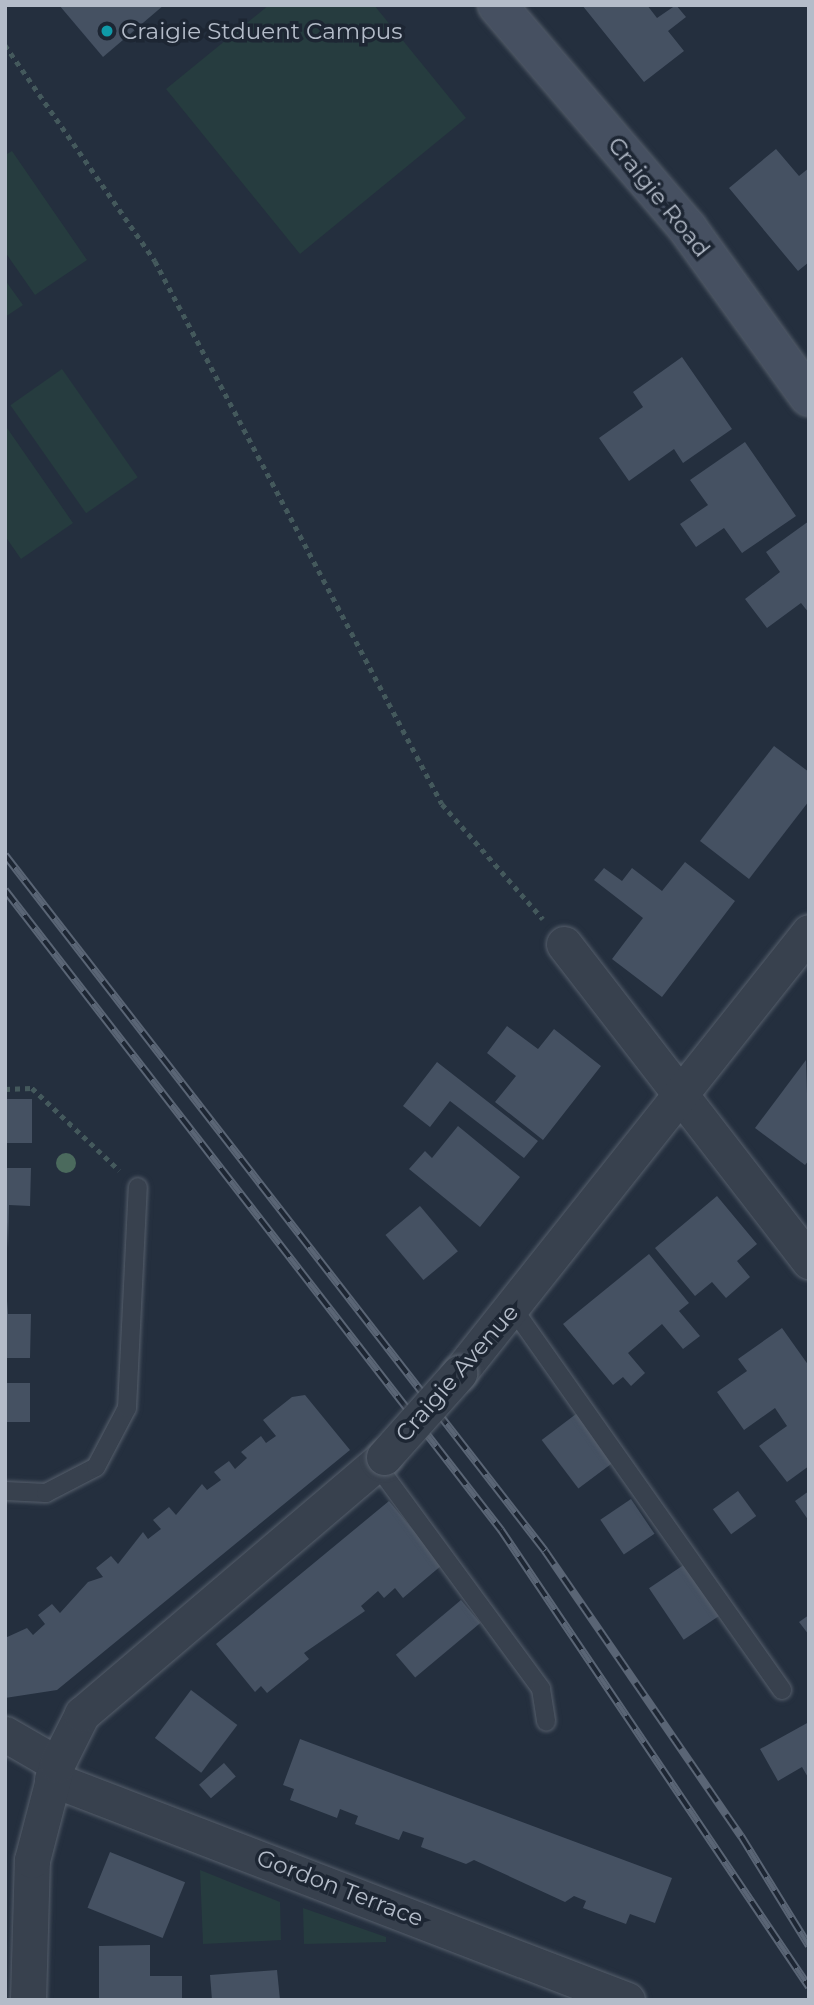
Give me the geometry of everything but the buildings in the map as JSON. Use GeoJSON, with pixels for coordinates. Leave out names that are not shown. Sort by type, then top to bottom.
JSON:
{"type":"FeatureCollection","features":[{"type":"Feature","properties":{"kind":"main road","name":"Craigie Road"},"geometry":{"type":"LineString","coordinates":[[497,5],[688,229],[809,397]]}},
{"type":"Feature","properties":{"kind":"street","name":"Craigie Avenue"},"geometry":{"type":"LineString","coordinates":[[28,2000],[32,1860],[54,1772],[82,1714],[380,1460],[514,1310],[809,933]]}},
{"type":"Feature","properties":{"kind":"street"},"geometry":{"type":"LineString","coordinates":[[564,944],[680,1101],[809,1261]]}},
{"type":"Feature","properties":{"kind":"street","name":"Gordon Terrace"},"geometry":{"type":"LineString","coordinates":[[5,1734],[54,1772],[627,2000]]}},
{"type":"Feature","properties":{"kind":"lane"},"geometry":{"type":"LineString","coordinates":[[5,1491],[46,1493],[96,1467],[127,1408],[138,1187]]}},
{"type":"Feature","properties":{"kind":"lane"},"geometry":{"type":"LineString","coordinates":[[514,1310],[782,1690]]}},
{"type":"Feature","properties":{"kind":"lane"},"geometry":{"type":"LineString","coordinates":[[380,1460],[541,1689],[546,1722]]}},
{"type":"Feature","properties":{"kind":"path"},"geometry":{"type":"LineString","coordinates":[[5,45],[155,261],[442,803],[564,944]]}},
{"type":"Feature","properties":{"kind":"path"},"geometry":{"type":"LineString","coordinates":[[5,1089],[32,1088],[138,1187]]}},
{"type":"Feature","properties":{"kind":"green space"},"geometry":{"type":"Polygon","coordinates":[[[269,5],[374,5],[466,118],[300,254],[166,89],[269,5]]]}},
{"type":"Feature","properties":{"kind":"green space"},"geometry":{"type":"Polygon","coordinates":[[[12,151],[87,260],[35,295],[5,252],[5,155],[12,151]]]}},
{"type":"Feature","properties":{"kind":"green space"},"geometry":{"type":"Polygon","coordinates":[[[5,280],[23,305],[5,317],[5,280]]]}},
{"type":"Feature","properties":{"kind":"green space"},"geometry":{"type":"Polygon","coordinates":[[[62,369],[138,477],[86,513],[10,405],[62,369]]]}},
{"type":"Feature","properties":{"kind":"green space"},"geometry":{"type":"Polygon","coordinates":[[[5,425],[73,523],[21,559],[5,536],[5,425]]]}},
{"type":"Feature","properties":{"kind":"green space"},"geometry":{"type":"Polygon","coordinates":[[[200,1870],[280,1902],[281,1940],[203,1944],[200,1870]]]}},
{"type":"Feature","properties":{"kind":"green space"},"geometry":{"type":"Polygon","coordinates":[[[303,1908],[386,1937],[386,1942],[304,1944],[303,1908]]]}},
{"type":"Feature","properties":{"kind":"railway"},"geometry":{"type":"LineString","coordinates":[[5,855],[545,1551],[741,1836],[809,1946]]}},
{"type":"Feature","properties":{"kind":"railway"},"geometry":{"type":"LineString","coordinates":[[5,890],[501,1530],[809,1987]]}},
{"type":"Feature","properties":{"kind":"place","name":"Craigie Stduent Campus"},"geometry":{"type":"Point","coordinates":[107,31]}}]}
